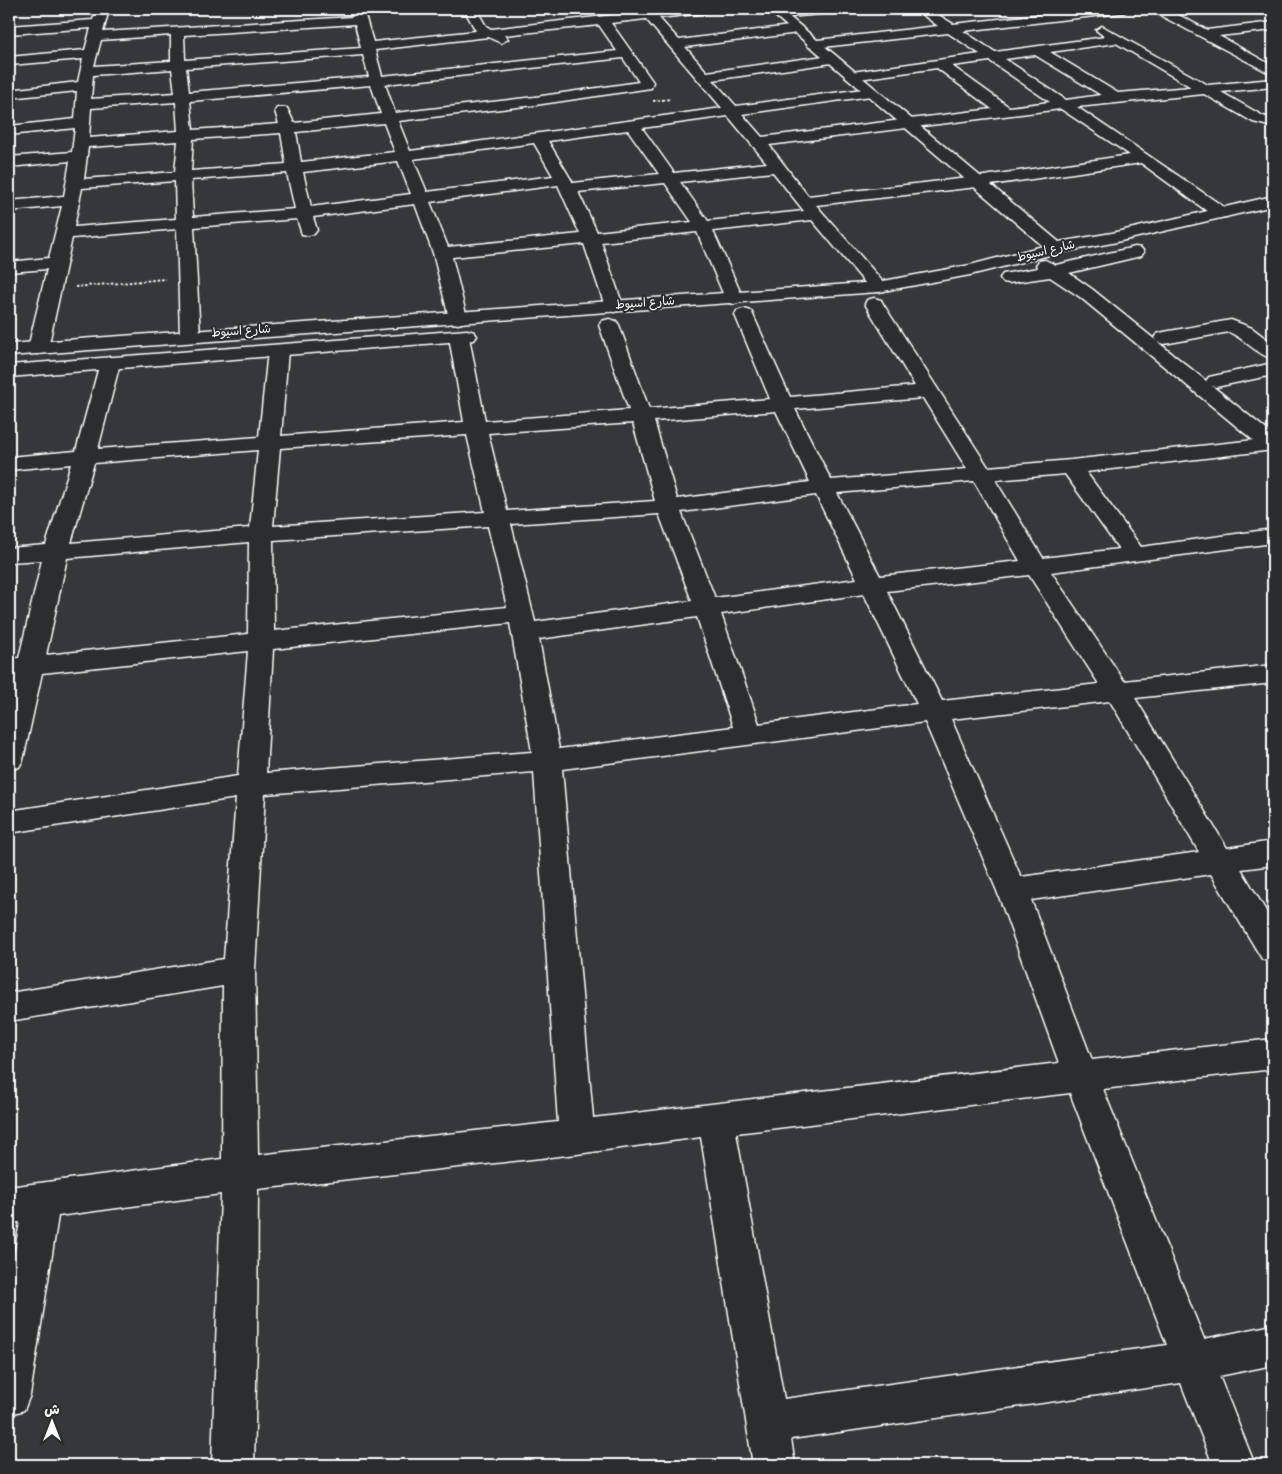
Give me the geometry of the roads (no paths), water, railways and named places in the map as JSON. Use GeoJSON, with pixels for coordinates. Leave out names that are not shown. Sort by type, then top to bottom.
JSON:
{"type":"FeatureCollection","features":[{"type":"Feature","properties":{"kind":"street"},"geometry":{"type":"LineString","coordinates":[[282,9],[274,25],[272,58],[281,109],[288,128],[294,168],[309,230]]}},
{"type":"Feature","properties":{"kind":"street"},"geometry":{"type":"LineString","coordinates":[[470,9],[480,29],[486,34],[504,42],[535,101],[556,134]]}},
{"type":"Feature","properties":{"kind":"street"},"geometry":{"type":"LineString","coordinates":[[9,94],[85,78],[178,63],[272,58],[369,49],[439,49],[486,34],[559,21],[603,21],[647,12],[704,9]]}},
{"type":"Feature","properties":{"kind":"street"},"geometry":{"type":"LineString","coordinates":[[776,11],[830,9]]}},
{"type":"Feature","properties":{"kind":"street"},"geometry":{"type":"LineString","coordinates":[[921,9],[1065,104],[1220,213]]}},
{"type":"Feature","properties":{"kind":"street"},"geometry":{"type":"LineString","coordinates":[[814,44],[1070,11],[1121,9]]}},
{"type":"Feature","properties":{"kind":"street"},"geometry":{"type":"LineString","coordinates":[[1158,9],[1273,71]]}},
{"type":"Feature","properties":{"kind":"street"},"geometry":{"type":"LineString","coordinates":[[776,11],[1056,249],[1084,250],[1094,261],[1096,291],[1273,444]]}},
{"type":"Feature","properties":{"kind":"street"},"geometry":{"type":"LineString","coordinates":[[1070,11],[1258,119],[1273,124]]}},
{"type":"Feature","properties":{"kind":"street"},"geometry":{"type":"LineString","coordinates":[[647,12],[704,77],[816,215],[981,474],[1036,567],[1118,692],[1273,950]]}},
{"type":"Feature","properties":{"kind":"street"},"geometry":{"type":"LineString","coordinates":[[16,16],[9,32],[98,23],[177,31],[274,25],[358,14],[369,49],[376,81],[389,118],[442,253],[476,428],[522,623],[547,760],[577,1138]]}},
{"type":"Feature","properties":{"kind":"street"},"geometry":{"type":"LineString","coordinates":[[1251,14],[1273,25]]}},
{"type":"Feature","properties":{"kind":"street"},"geometry":{"type":"LineString","coordinates":[[9,162],[186,135],[288,128],[389,118],[535,101],[646,85],[646,82],[603,21]]}},
{"type":"Feature","properties":{"kind":"street"},"geometry":{"type":"LineString","coordinates":[[38,348],[73,192],[80,150],[85,78],[89,54],[98,23]]}},
{"type":"Feature","properties":{"kind":"street"},"geometry":{"type":"LineString","coordinates":[[1205,34],[1273,25]]}},
{"type":"Feature","properties":{"kind":"street"},"geometry":{"type":"LineString","coordinates":[[1256,28],[1273,37]]}},
{"type":"Feature","properties":{"kind":"street"},"geometry":{"type":"LineString","coordinates":[[676,44],[798,29]]}},
{"type":"Feature","properties":{"kind":"street"},"geometry":{"type":"LineString","coordinates":[[177,31],[178,63],[184,98],[186,135],[183,177],[190,336]]}},
{"type":"Feature","properties":{"kind":"street"},"geometry":{"type":"LineString","coordinates":[[852,76],[1118,40]]}},
{"type":"Feature","properties":{"kind":"street"},"geometry":{"type":"LineString","coordinates":[[439,49],[463,108]]}},
{"type":"Feature","properties":{"kind":"street"},"geometry":{"type":"LineString","coordinates":[[1038,51],[1115,98]]}},
{"type":"Feature","properties":{"kind":"street"},"geometry":{"type":"LineString","coordinates":[[9,61],[89,54]]}},
{"type":"Feature","properties":{"kind":"street"},"geometry":{"type":"LineString","coordinates":[[84,104],[184,98],[376,81],[453,83],[517,67],[626,54]]}},
{"type":"Feature","properties":{"kind":"street"},"geometry":{"type":"LineString","coordinates":[[704,77],[832,59]]}},
{"type":"Feature","properties":{"kind":"street"},"geometry":{"type":"LineString","coordinates":[[941,65],[1005,111]]}},
{"type":"Feature","properties":{"kind":"street"},"geometry":{"type":"LineString","coordinates":[[758,142],[1115,98],[1273,83]]}},
{"type":"Feature","properties":{"kind":"street"},"geometry":{"type":"LineString","coordinates":[[9,206],[73,192],[183,177],[294,168],[404,156],[871,92]]}},
{"type":"Feature","properties":{"kind":"street"},"geometry":{"type":"LineString","coordinates":[[9,130],[82,122]]}},
{"type":"Feature","properties":{"kind":"street"},"geometry":{"type":"LineString","coordinates":[[632,124],[703,226],[783,405],[934,711],[1012,891],[1081,1077],[1234,1465]]}},
{"type":"Feature","properties":{"kind":"street"},"geometry":{"type":"LineString","coordinates":[[538,137],[566,184],[591,238],[611,321],[642,417],[668,507],[707,609],[748,735]]}},
{"type":"Feature","properties":{"kind":"street"},"geometry":{"type":"LineString","coordinates":[[804,201],[977,182],[1144,158]]}},
{"type":"Feature","properties":{"kind":"street"},"geometry":{"type":"LineString","coordinates":[[64,233],[304,213],[421,198],[566,184],[671,178],[778,167]]}},
{"type":"Feature","properties":{"kind":"street","name":"شارع اسيوط"},"geometry":{"type":"LineString","coordinates":[[869,299],[970,270],[1056,249],[1273,201]]}},
{"type":"Feature","properties":{"kind":"street"},"geometry":{"type":"LineString","coordinates":[[442,253],[816,215]]}},
{"type":"Feature","properties":{"kind":"street"},"geometry":{"type":"LineString","coordinates":[[1056,249],[1040,262],[1052,270],[1096,291],[1164,338],[1273,428]]}},
{"type":"Feature","properties":{"kind":"street","name":"شارع اسيوط"},"geometry":{"type":"LineString","coordinates":[[9,350],[356,325],[458,328],[611,321],[742,311],[869,299],[1081,266],[1094,261],[1149,249]]}},
{"type":"Feature","properties":{"kind":"street"},"geometry":{"type":"LineString","coordinates":[[9,267],[58,263]]}},
{"type":"Feature","properties":{"kind":"street"},"geometry":{"type":"LineString","coordinates":[[356,325],[360,345]]}},
{"type":"Feature","properties":{"kind":"street"},"geometry":{"type":"LineString","coordinates":[[1164,338],[1231,326],[1245,332],[1273,353]]}},
{"type":"Feature","properties":{"kind":"street","name":"شارع اسيوط"},"geometry":{"type":"LineString","coordinates":[[9,371],[360,345],[458,328],[487,335]]}},
{"type":"Feature","properties":{"kind":"street"},"geometry":{"type":"LineString","coordinates":[[234,1465],[237,1394],[240,1174],[239,970],[261,642],[261,534],[278,351]]}},
{"type":"Feature","properties":{"kind":"street"},"geometry":{"type":"LineString","coordinates":[[9,760],[19,667],[85,456],[110,363]]}},
{"type":"Feature","properties":{"kind":"street"},"geometry":{"type":"LineString","coordinates":[[1216,381],[1273,369]]}},
{"type":"Feature","properties":{"kind":"street"},"geometry":{"type":"LineString","coordinates":[[9,463],[270,442],[642,417],[927,391]]}},
{"type":"Feature","properties":{"kind":"street"},"geometry":{"type":"LineString","coordinates":[[9,556],[261,534],[668,507],[824,487],[1071,466],[1273,444]]}},
{"type":"Feature","properties":{"kind":"street"},"geometry":{"type":"LineString","coordinates":[[1071,466],[1134,555]]}},
{"type":"Feature","properties":{"kind":"street"},"geometry":{"type":"LineString","coordinates":[[19,667],[261,642],[707,609],[873,585],[1134,555],[1273,536]]}},
{"type":"Feature","properties":{"kind":"street"},"geometry":{"type":"LineString","coordinates":[[9,822],[252,785],[547,760],[934,711],[1273,674]]}},
{"type":"Feature","properties":{"kind":"street"},"geometry":{"type":"LineString","coordinates":[[1012,891],[1273,853]]}},
{"type":"Feature","properties":{"kind":"street"},"geometry":{"type":"LineString","coordinates":[[9,1007],[239,970]]}},
{"type":"Feature","properties":{"kind":"street"},"geometry":{"type":"LineString","coordinates":[[9,1395],[26,1203],[240,1174],[577,1138],[716,1119],[1273,1054]]}},
{"type":"Feature","properties":{"kind":"street"},"geometry":{"type":"LineString","coordinates":[[716,1119],[774,1465]]}},
{"type":"Feature","properties":{"kind":"street"},"geometry":{"type":"LineString","coordinates":[[767,1422],[1193,1361],[1273,1345]]}}]}
